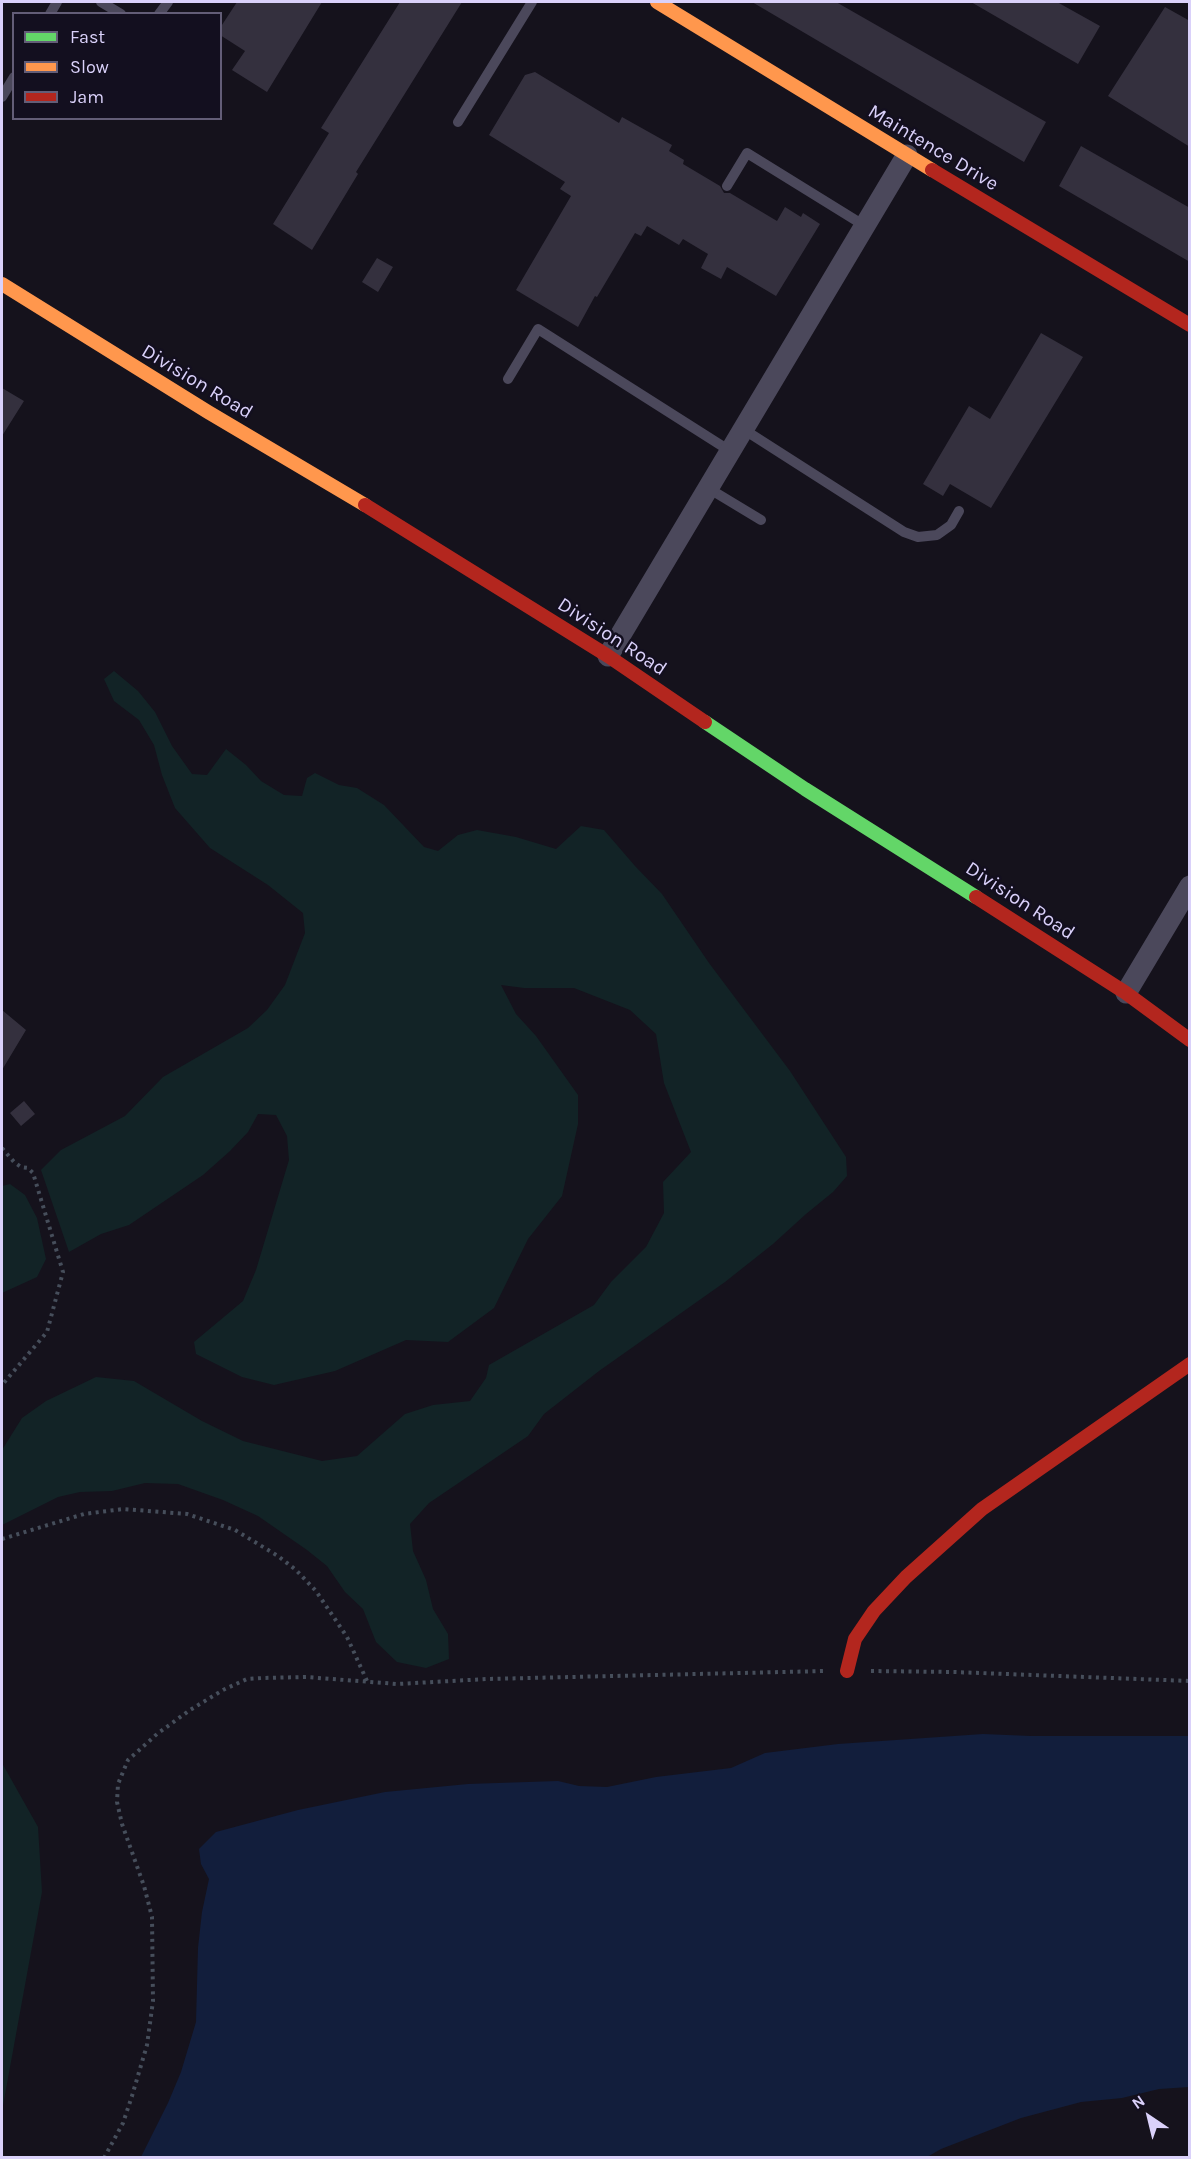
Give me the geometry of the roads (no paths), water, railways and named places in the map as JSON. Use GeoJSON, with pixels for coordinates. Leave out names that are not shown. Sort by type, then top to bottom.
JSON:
{"type":"FeatureCollection","features":[{"type":"Feature","properties":{"kind":"street","name":"Maintence Drive"},"geometry":{"type":"LineString","coordinates":[[657,2],[1190,325]]}},
{"type":"Feature","properties":{"kind":"street"},"geometry":{"type":"LineString","coordinates":[[608,656],[907,155]]}},
{"type":"Feature","properties":{"kind":"street","name":"Division Road"},"geometry":{"type":"LineString","coordinates":[[2,284],[208,412],[436,548],[608,656],[805,789],[1126,993],[1190,1040]]}},
{"type":"Feature","properties":{"kind":"street"},"geometry":{"type":"LineString","coordinates":[[1126,993],[1190,886]]}},
{"type":"Feature","properties":{"kind":"street"},"geometry":{"type":"LineString","coordinates":[[847,1671],[855,1640],[874,1611],[906,1577],[982,1509],[1190,1364]]}},
{"type":"Feature","properties":{"kind":"lane"},"geometry":{"type":"LineString","coordinates":[[101,2],[118,12]]}},
{"type":"Feature","properties":{"kind":"lane"},"geometry":{"type":"LineString","coordinates":[[458,122],[532,2]]}},
{"type":"Feature","properties":{"kind":"lane"},"geometry":{"type":"LineString","coordinates":[[2,97],[12,80]]}},
{"type":"Feature","properties":{"kind":"lane"},"geometry":{"type":"LineString","coordinates":[[727,186],[747,153],[865,226]]}},
{"type":"Feature","properties":{"kind":"lane"},"geometry":{"type":"LineString","coordinates":[[508,379],[538,329],[730,451]]}},
{"type":"Feature","properties":{"kind":"lane"},"geometry":{"type":"LineString","coordinates":[[743,429],[904,532],[918,537],[937,535],[951,525],[959,511]]}},
{"type":"Feature","properties":{"kind":"lane"},"geometry":{"type":"LineString","coordinates":[[708,488],[761,520]]}},
{"type":"Feature","properties":{"kind":"water"},"geometry":{"type":"Polygon","coordinates":[[[983,1734],[1189,1736],[1189,2087],[1159,2089],[1122,2098],[1081,2102],[1021,2118],[941,2149],[927,2157],[141,2157],[181,2072],[196,2022],[198,1948],[209,1879],[201,1864],[199,1849],[216,1832],[298,1810],[385,1792],[468,1784],[558,1781],[579,1786],[607,1787],[656,1777],[731,1768],[765,1753],[838,1744],[983,1734]]]}}]}
